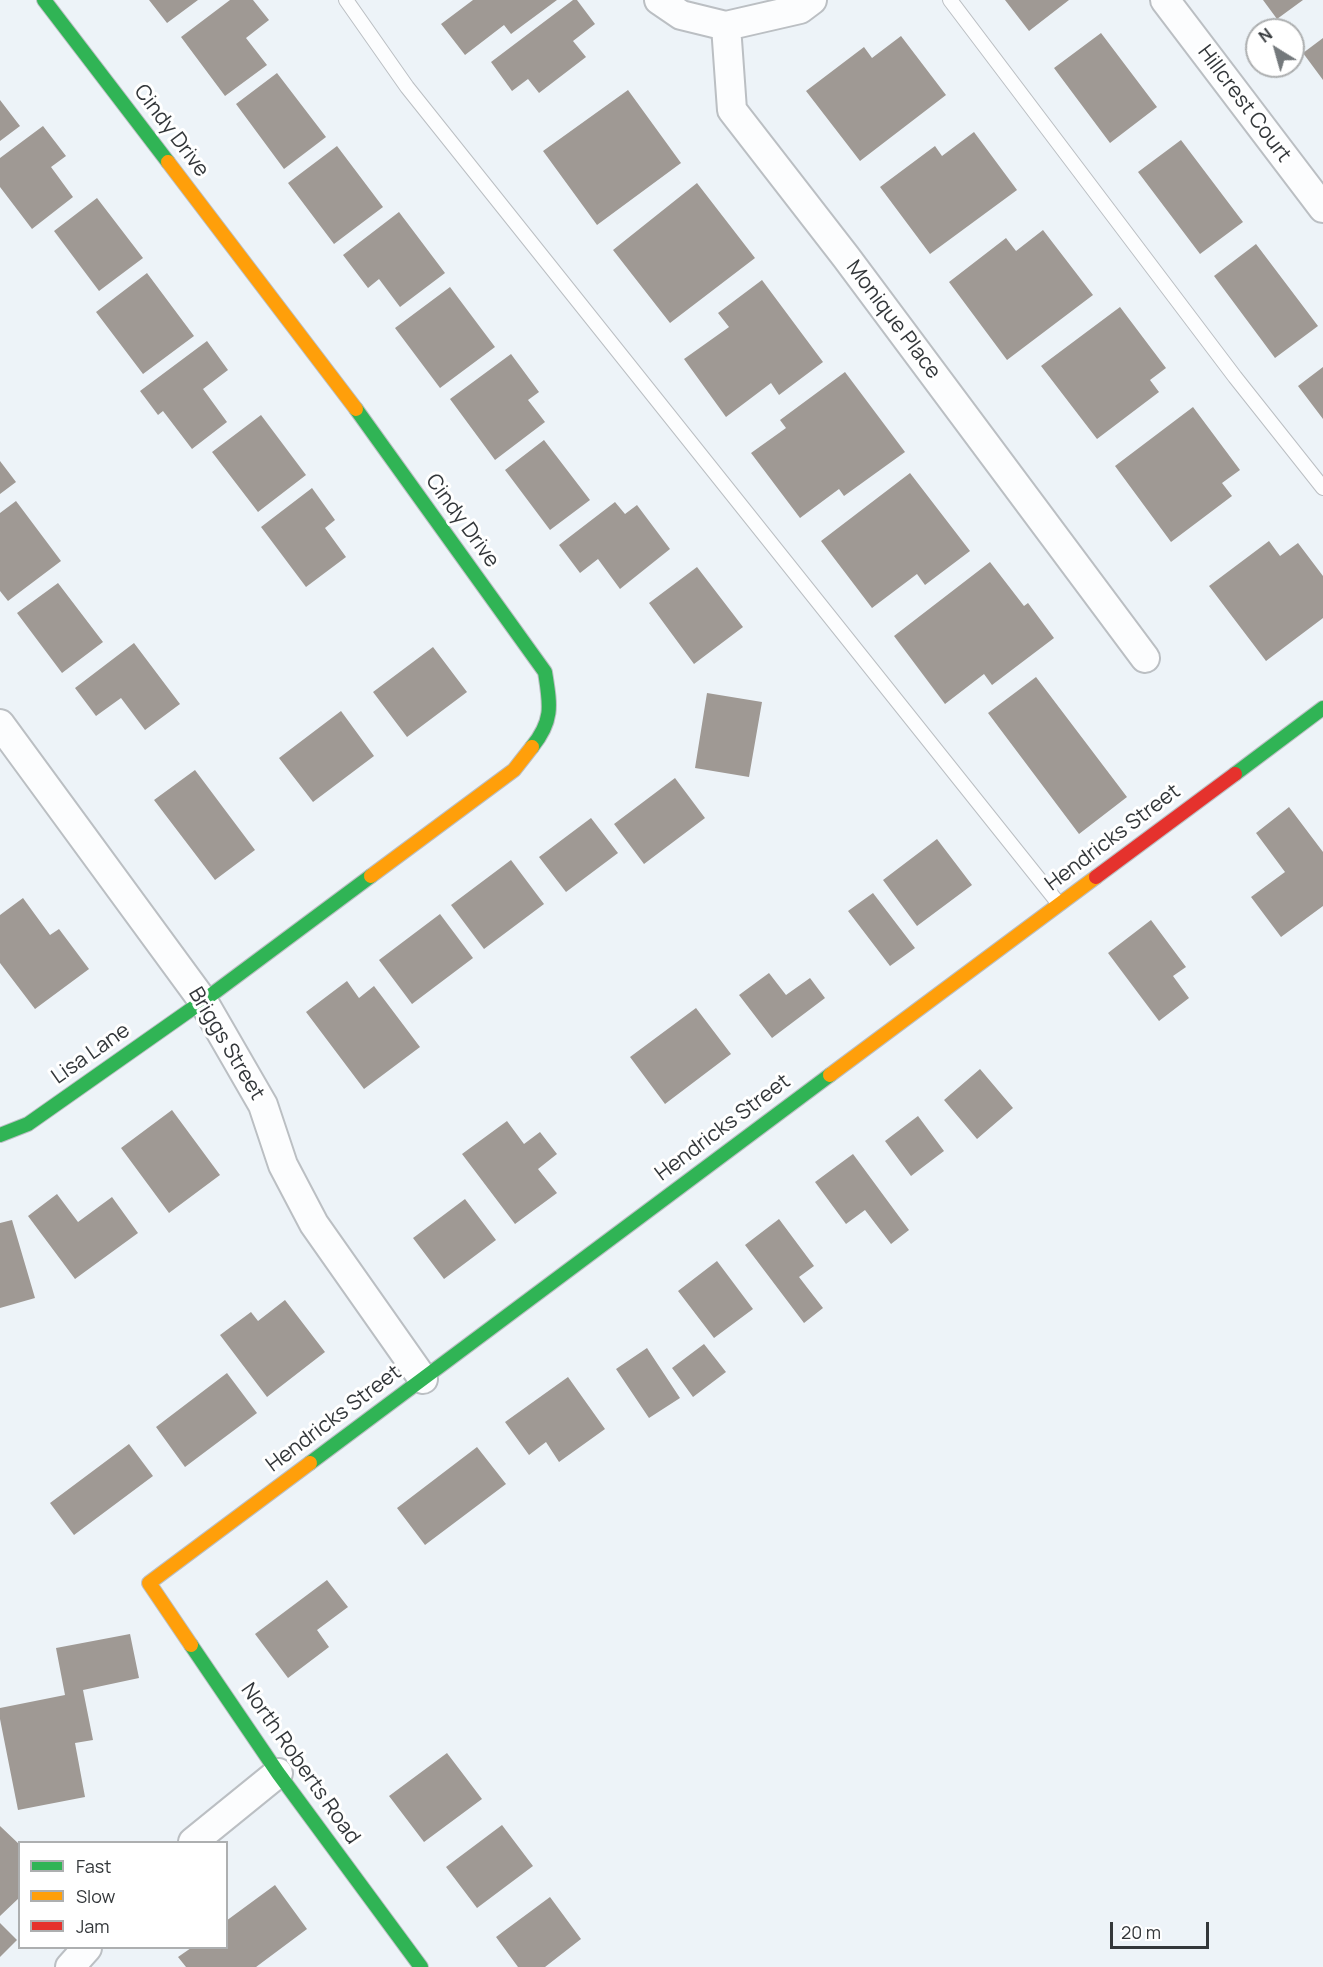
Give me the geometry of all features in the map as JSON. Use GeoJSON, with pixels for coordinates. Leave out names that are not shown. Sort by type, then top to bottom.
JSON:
{"type":"FeatureCollection","features":[{"type":"Feature","properties":{"kind":"street","name":"Cindy Drive"},"geometry":{"type":"LineString","coordinates":[[44,0],[339,385],[545,672],[550,703],[544,732],[514,770],[203,1001]]}},
{"type":"Feature","properties":{"kind":"street"},"geometry":{"type":"LineString","coordinates":[[659,0],[681,15],[726,26],[800,9],[812,0]]}},
{"type":"Feature","properties":{"kind":"street","name":"Hillcrest Court"},"geometry":{"type":"LineString","coordinates":[[1165,0],[1323,208]]}},
{"type":"Feature","properties":{"kind":"street","name":"Monique Place"},"geometry":{"type":"LineString","coordinates":[[726,26],[732,110],[846,257],[1144,658]]}},
{"type":"Feature","properties":{"kind":"street","name":"Hendricks Street"},"geometry":{"type":"LineString","coordinates":[[149,1583],[1323,708]]}},
{"type":"Feature","properties":{"kind":"street","name":"Briggs Street"},"geometry":{"type":"LineString","coordinates":[[0,724],[203,1001],[263,1105],[283,1165],[314,1224],[423,1379]]}},
{"type":"Feature","properties":{"kind":"street","name":"Lisa Lane"},"geometry":{"type":"LineString","coordinates":[[0,1135],[28,1124],[203,1001]]}},
{"type":"Feature","properties":{"kind":"street","name":"North Roberts Road"},"geometry":{"type":"LineString","coordinates":[[149,1583],[278,1773],[421,1967]]}},
{"type":"Feature","properties":{"kind":"street"},"geometry":{"type":"LineString","coordinates":[[194,1841],[278,1773]]}},
{"type":"Feature","properties":{"kind":"street"},"geometry":{"type":"LineString","coordinates":[[70,1967],[85,1949]]}},
{"type":"Feature","properties":{"kind":"lane"},"geometry":{"type":"LineString","coordinates":[[346,0],[407,87],[1059,904]]}},
{"type":"Feature","properties":{"kind":"lane"},"geometry":{"type":"LineString","coordinates":[[950,0],[1235,376],[1323,488]]}},
{"type":"Feature","properties":{"kind":"building"},"geometry":{"type":"Polygon","coordinates":[[[149,0],[198,0],[167,23],[149,0]]]}},
{"type":"Feature","properties":{"kind":"building"},"geometry":{"type":"Polygon","coordinates":[[[230,0],[253,0],[269,20],[246,38],[267,65],[225,96],[181,37],[230,0]]]}},
{"type":"Feature","properties":{"kind":"building"},"geometry":{"type":"Polygon","coordinates":[[[473,0],[557,0],[511,34],[504,25],[465,55],[441,24],[473,0]]]}},
{"type":"Feature","properties":{"kind":"building"},"geometry":{"type":"Polygon","coordinates":[[[573,0],[577,0],[595,24],[573,41],[586,57],[539,93],[528,79],[512,91],[491,62],[573,0]]]}},
{"type":"Feature","properties":{"kind":"building"},"geometry":{"type":"Polygon","coordinates":[[[1005,0],[1069,0],[1029,31],[1005,0]]]}},
{"type":"Feature","properties":{"kind":"building"},"geometry":{"type":"Polygon","coordinates":[[[1263,0],[1303,0],[1278,18],[1263,0]]]}},
{"type":"Feature","properties":{"kind":"building"},"geometry":{"type":"Polygon","coordinates":[[[1101,33],[1157,107],[1110,143],[1054,68],[1101,33]]]}},
{"type":"Feature","properties":{"kind":"building"},"geometry":{"type":"Polygon","coordinates":[[[901,36],[946,95],[860,161],[806,91],[864,47],[872,58],[901,36]]]}},
{"type":"Feature","properties":{"kind":"building"},"geometry":{"type":"Polygon","coordinates":[[[1323,38],[1323,80],[1305,56],[1305,52],[1323,38]]]}},
{"type":"Feature","properties":{"kind":"building"},"geometry":{"type":"Polygon","coordinates":[[[277,73],[326,137],[284,169],[236,104],[277,73]]]}},
{"type":"Feature","properties":{"kind":"building"},"geometry":{"type":"Polygon","coordinates":[[[628,90],[681,163],[597,225],[543,151],[628,90]]]}},
{"type":"Feature","properties":{"kind":"building"},"geometry":{"type":"Polygon","coordinates":[[[0,100],[20,126],[0,141],[0,100]]]}},
{"type":"Feature","properties":{"kind":"building"},"geometry":{"type":"Polygon","coordinates":[[[43,126],[66,156],[51,167],[73,197],[32,229],[0,187],[0,158],[43,126]]]}},
{"type":"Feature","properties":{"kind":"building"},"geometry":{"type":"Polygon","coordinates":[[[974,132],[1017,190],[930,254],[880,187],[935,146],[942,156],[974,132]]]}},
{"type":"Feature","properties":{"kind":"building"},"geometry":{"type":"Polygon","coordinates":[[[1181,140],[1243,222],[1200,254],[1138,172],[1181,140]]]}},
{"type":"Feature","properties":{"kind":"building"},"geometry":{"type":"Polygon","coordinates":[[[337,146],[383,207],[334,244],[288,183],[337,146]]]}},
{"type":"Feature","properties":{"kind":"building"},"geometry":{"type":"Polygon","coordinates":[[[697,183],[755,258],[670,323],[613,250],[697,183]]]}},
{"type":"Feature","properties":{"kind":"building"},"geometry":{"type":"Polygon","coordinates":[[[97,198],[143,258],[99,291],[54,231],[97,198]]]}},
{"type":"Feature","properties":{"kind":"building"},"geometry":{"type":"Polygon","coordinates":[[[399,212],[445,273],[400,307],[379,279],[368,288],[343,255],[399,212]]]}},
{"type":"Feature","properties":{"kind":"building"},"geometry":{"type":"Polygon","coordinates":[[[1043,230],[1093,295],[1007,360],[949,282],[1006,238],[1016,251],[1043,230]]]}},
{"type":"Feature","properties":{"kind":"building"},"geometry":{"type":"Polygon","coordinates":[[[1256,244],[1318,326],[1275,358],[1214,276],[1256,244]]]}},
{"type":"Feature","properties":{"kind":"building"},"geometry":{"type":"Polygon","coordinates":[[[147,273],[194,336],[143,374],[96,312],[147,273]]]}},
{"type":"Feature","properties":{"kind":"building"},"geometry":{"type":"Polygon","coordinates":[[[762,280],[823,362],[779,395],[771,383],[726,417],[684,359],[729,327],[718,313],[762,280]]]}},
{"type":"Feature","properties":{"kind":"building"},"geometry":{"type":"Polygon","coordinates":[[[450,287],[495,347],[440,388],[395,328],[450,287]]]}},
{"type":"Feature","properties":{"kind":"building"},"geometry":{"type":"Polygon","coordinates":[[[1120,307],[1166,368],[1150,380],[1159,392],[1097,439],[1041,366],[1120,307]]]}},
{"type":"Feature","properties":{"kind":"building"},"geometry":{"type":"Polygon","coordinates":[[[207,341],[228,370],[203,389],[227,422],[192,449],[163,411],[158,415],[140,391],[207,341]]]}},
{"type":"Feature","properties":{"kind":"building"},"geometry":{"type":"Polygon","coordinates":[[[511,354],[539,392],[528,400],[545,422],[495,460],[450,399],[511,354]]]}},
{"type":"Feature","properties":{"kind":"building"},"geometry":{"type":"Polygon","coordinates":[[[1323,367],[1323,419],[1298,386],[1323,367]]]}},
{"type":"Feature","properties":{"kind":"building"},"geometry":{"type":"Polygon","coordinates":[[[845,372],[905,452],[844,496],[839,489],[800,518],[751,453],[786,428],[780,420],[845,372]]]}},
{"type":"Feature","properties":{"kind":"building"},"geometry":{"type":"Polygon","coordinates":[[[1193,407],[1240,470],[1222,483],[1232,496],[1171,542],[1115,466],[1193,407]]]}},
{"type":"Feature","properties":{"kind":"building"},"geometry":{"type":"Polygon","coordinates":[[[261,415],[306,475],[258,512],[212,452],[261,415]]]}},
{"type":"Feature","properties":{"kind":"building"},"geometry":{"type":"Polygon","coordinates":[[[544,440],[590,500],[550,530],[505,470],[544,440]]]}},
{"type":"Feature","properties":{"kind":"building"},"geometry":{"type":"Polygon","coordinates":[[[0,461],[16,482],[0,494],[0,461]]]}},
{"type":"Feature","properties":{"kind":"building"},"geometry":{"type":"Polygon","coordinates":[[[910,473],[970,551],[925,585],[917,574],[872,608],[821,541],[910,473]]]}},
{"type":"Feature","properties":{"kind":"building"},"geometry":{"type":"Polygon","coordinates":[[[312,488],[335,520],[325,528],[346,557],[306,587],[261,527],[312,488]]]}},
{"type":"Feature","properties":{"kind":"building"},"geometry":{"type":"Polygon","coordinates":[[[16,501],[61,561],[8,601],[0,591],[0,513],[16,501]]]}},
{"type":"Feature","properties":{"kind":"building"},"geometry":{"type":"Polygon","coordinates":[[[615,502],[625,514],[637,505],[670,549],[620,589],[598,559],[580,573],[559,545],[615,502]]]}},
{"type":"Feature","properties":{"kind":"building"},"geometry":{"type":"Polygon","coordinates":[[[1269,541],[1280,556],[1298,543],[1323,576],[1323,618],[1266,661],[1209,586],[1269,541]]]}},
{"type":"Feature","properties":{"kind":"building"},"geometry":{"type":"Polygon","coordinates":[[[990,562],[1024,606],[1028,603],[1054,638],[992,685],[984,674],[945,704],[894,636],[990,562]]]}},
{"type":"Feature","properties":{"kind":"building"},"geometry":{"type":"Polygon","coordinates":[[[697,567],[743,627],[694,664],[649,603],[697,567]]]}},
{"type":"Feature","properties":{"kind":"building"},"geometry":{"type":"Polygon","coordinates":[[[58,583],[103,642],[62,673],[17,613],[58,583]]]}},
{"type":"Feature","properties":{"kind":"building"},"geometry":{"type":"Polygon","coordinates":[[[134,643],[180,704],[145,730],[121,698],[96,716],[75,688],[134,643]]]}},
{"type":"Feature","properties":{"kind":"building"},"geometry":{"type":"Polygon","coordinates":[[[433,647],[467,692],[407,737],[373,692],[433,647]]]}},
{"type":"Feature","properties":{"kind":"building"},"geometry":{"type":"Polygon","coordinates":[[[1036,677],[1127,797],[1079,834],[988,713],[1036,677]]]}},
{"type":"Feature","properties":{"kind":"building"},"geometry":{"type":"Polygon","coordinates":[[[707,693],[762,702],[749,777],[695,768],[707,693]]]}},
{"type":"Feature","properties":{"kind":"building"},"geometry":{"type":"Polygon","coordinates":[[[341,711],[374,756],[313,802],[279,758],[341,711]]]}},
{"type":"Feature","properties":{"kind":"building"},"geometry":{"type":"Polygon","coordinates":[[[195,770],[255,850],[215,880],[154,800],[195,770]]]}},
{"type":"Feature","properties":{"kind":"building"},"geometry":{"type":"Polygon","coordinates":[[[675,778],[705,818],[644,864],[614,824],[675,778]]]}},
{"type":"Feature","properties":{"kind":"building"},"geometry":{"type":"Polygon","coordinates":[[[1289,807],[1323,852],[1323,906],[1281,937],[1251,897],[1285,872],[1256,833],[1289,807]]]}},
{"type":"Feature","properties":{"kind":"building"},"geometry":{"type":"Polygon","coordinates":[[[591,818],[618,853],[566,892],[539,857],[591,818]]]}},
{"type":"Feature","properties":{"kind":"building"},"geometry":{"type":"Polygon","coordinates":[[[937,839],[972,885],[917,926],[883,880],[937,839]]]}},
{"type":"Feature","properties":{"kind":"building"},"geometry":{"type":"Polygon","coordinates":[[[511,860],[544,904],[484,949],[451,905],[511,860]]]}},
{"type":"Feature","properties":{"kind":"building"},"geometry":{"type":"Polygon","coordinates":[[[873,893],[915,948],[890,966],[848,911],[873,893]]]}},
{"type":"Feature","properties":{"kind":"building"},"geometry":{"type":"Polygon","coordinates":[[[23,898],[50,935],[59,929],[89,969],[35,1009],[0,963],[0,915],[23,898]]]}},
{"type":"Feature","properties":{"kind":"building"},"geometry":{"type":"Polygon","coordinates":[[[440,914],[473,958],[412,1004],[379,960],[440,914]]]}},
{"type":"Feature","properties":{"kind":"building"},"geometry":{"type":"Polygon","coordinates":[[[1151,920],[1186,967],[1173,976],[1189,998],[1159,1021],[1108,953],[1151,920]]]}},
{"type":"Feature","properties":{"kind":"building"},"geometry":{"type":"Polygon","coordinates":[[[769,973],[786,995],[810,978],[825,998],[772,1038],[739,995],[769,973]]]}},
{"type":"Feature","properties":{"kind":"building"},"geometry":{"type":"Polygon","coordinates":[[[347,981],[359,998],[374,986],[420,1047],[364,1089],[306,1012],[347,981]]]}},
{"type":"Feature","properties":{"kind":"building"},"geometry":{"type":"Polygon","coordinates":[[[696,1008],[731,1054],[665,1104],[630,1057],[696,1008]]]}},
{"type":"Feature","properties":{"kind":"building"},"geometry":{"type":"Polygon","coordinates":[[[980,1069],[1013,1108],[977,1139],[944,1100],[980,1069]]]}},
{"type":"Feature","properties":{"kind":"building"},"geometry":{"type":"Polygon","coordinates":[[[172,1110],[220,1175],[169,1213],[121,1148],[172,1110]]]}},
{"type":"Feature","properties":{"kind":"building"},"geometry":{"type":"Polygon","coordinates":[[[918,1116],[944,1151],[911,1176],[885,1141],[918,1116]]]}},
{"type":"Feature","properties":{"kind":"building"},"geometry":{"type":"Polygon","coordinates":[[[507,1121],[524,1144],[540,1132],[557,1154],[538,1169],[557,1193],[515,1224],[462,1154],[507,1121]]]}},
{"type":"Feature","properties":{"kind":"building"},"geometry":{"type":"Polygon","coordinates":[[[853,1154],[909,1230],[891,1244],[865,1210],[846,1224],[815,1182],[853,1154]]]}},
{"type":"Feature","properties":{"kind":"building"},"geometry":{"type":"Polygon","coordinates":[[[57,1194],[78,1222],[112,1197],[138,1233],[75,1279],[28,1216],[57,1194]]]}},
{"type":"Feature","properties":{"kind":"building"},"geometry":{"type":"Polygon","coordinates":[[[465,1199],[496,1240],[444,1279],[413,1238],[465,1199]]]}},
{"type":"Feature","properties":{"kind":"building"},"geometry":{"type":"Polygon","coordinates":[[[779,1219],[814,1266],[799,1277],[823,1308],[804,1323],[745,1245],[779,1219]]]}},
{"type":"Feature","properties":{"kind":"building"},"geometry":{"type":"Polygon","coordinates":[[[12,1220],[35,1298],[0,1308],[0,1223],[12,1220]]]}},
{"type":"Feature","properties":{"kind":"building"},"geometry":{"type":"Polygon","coordinates":[[[717,1261],[753,1309],[714,1338],[678,1291],[717,1261]]]}},
{"type":"Feature","properties":{"kind":"building"},"geometry":{"type":"Polygon","coordinates":[[[285,1300],[325,1352],[267,1397],[220,1335],[251,1312],[258,1321],[285,1300]]]}},
{"type":"Feature","properties":{"kind":"building"},"geometry":{"type":"Polygon","coordinates":[[[704,1344],[726,1372],[693,1397],[672,1368],[704,1344]]]}},
{"type":"Feature","properties":{"kind":"building"},"geometry":{"type":"Polygon","coordinates":[[[647,1348],[680,1398],[649,1418],[616,1369],[647,1348]]]}},
{"type":"Feature","properties":{"kind":"building"},"geometry":{"type":"Polygon","coordinates":[[[227,1373],[257,1413],[185,1467],[156,1427],[227,1373]]]}},
{"type":"Feature","properties":{"kind":"building"},"geometry":{"type":"Polygon","coordinates":[[[568,1377],[605,1429],[559,1462],[546,1442],[529,1455],[505,1422],[568,1377]]]}},
{"type":"Feature","properties":{"kind":"building"},"geometry":{"type":"Polygon","coordinates":[[[129,1444],[153,1476],[74,1535],[50,1503],[129,1444]]]}},
{"type":"Feature","properties":{"kind":"building"},"geometry":{"type":"Polygon","coordinates":[[[477,1447],[506,1484],[425,1545],[397,1508],[477,1447]]]}},
{"type":"Feature","properties":{"kind":"building"},"geometry":{"type":"Polygon","coordinates":[[[327,1580],[348,1607],[317,1630],[329,1647],[288,1678],[255,1634],[327,1580]]]}},
{"type":"Feature","properties":{"kind":"building"},"geometry":{"type":"Polygon","coordinates":[[[130,1634],[139,1678],[83,1690],[93,1740],[75,1743],[85,1797],[18,1810],[0,1719],[0,1708],[65,1695],[56,1648],[130,1634]]]}},
{"type":"Feature","properties":{"kind":"building"},"geometry":{"type":"Polygon","coordinates":[[[447,1753],[482,1799],[424,1842],[389,1796],[447,1753]]]}},
{"type":"Feature","properties":{"kind":"building"},"geometry":{"type":"Polygon","coordinates":[[[502,1825],[533,1866],[477,1908],[446,1867],[502,1825]]]}},
{"type":"Feature","properties":{"kind":"building"},"geometry":{"type":"Polygon","coordinates":[[[0,1826],[18,1843],[18,1899],[0,1916],[0,1826]]]}},
{"type":"Feature","properties":{"kind":"building"},"geometry":{"type":"Polygon","coordinates":[[[275,1885],[307,1929],[256,1967],[186,1967],[178,1957],[190,1949],[228,1949],[228,1920],[275,1885]]]}},
{"type":"Feature","properties":{"kind":"building"},"geometry":{"type":"Polygon","coordinates":[[[550,1897],[581,1939],[545,1967],[518,1967],[496,1937],[550,1897]]]}},
{"type":"Feature","properties":{"kind":"building"},"geometry":{"type":"Polygon","coordinates":[[[0,1923],[17,1940],[0,1957],[0,1923]]]}},
{"type":"Feature","properties":{"kind":"traffic: fast"},"geometry":{"type":"LineString","coordinates":[[44,0],[168,162]]}},
{"type":"Feature","properties":{"kind":"traffic: fast"},"geometry":{"type":"LineString","coordinates":[[356,409],[545,672],[549,711],[544,728],[532,747]]}},
{"type":"Feature","properties":{"kind":"traffic: fast"},"geometry":{"type":"LineString","coordinates":[[1235,774],[1323,708]]}},
{"type":"Feature","properties":{"kind":"traffic: fast"},"geometry":{"type":"LineString","coordinates":[[0,1135],[28,1124],[203,1001],[371,876]]}},
{"type":"Feature","properties":{"kind":"traffic: fast"},"geometry":{"type":"LineString","coordinates":[[310,1463],[830,1075]]}},
{"type":"Feature","properties":{"kind":"traffic: fast"},"geometry":{"type":"LineString","coordinates":[[191,1645],[278,1773],[421,1967]]}},
{"type":"Feature","properties":{"kind":"traffic: slow"},"geometry":{"type":"LineString","coordinates":[[168,162],[356,409]]}},
{"type":"Feature","properties":{"kind":"traffic: slow"},"geometry":{"type":"LineString","coordinates":[[371,876],[514,770],[532,747]]}},
{"type":"Feature","properties":{"kind":"traffic: slow"},"geometry":{"type":"LineString","coordinates":[[830,1075],[1096,877]]}},
{"type":"Feature","properties":{"kind":"traffic: slow"},"geometry":{"type":"LineString","coordinates":[[191,1645],[149,1583],[310,1463]]}},
{"type":"Feature","properties":{"kind":"traffic: jam"},"geometry":{"type":"LineString","coordinates":[[1096,877],[1235,774]]}}]}
